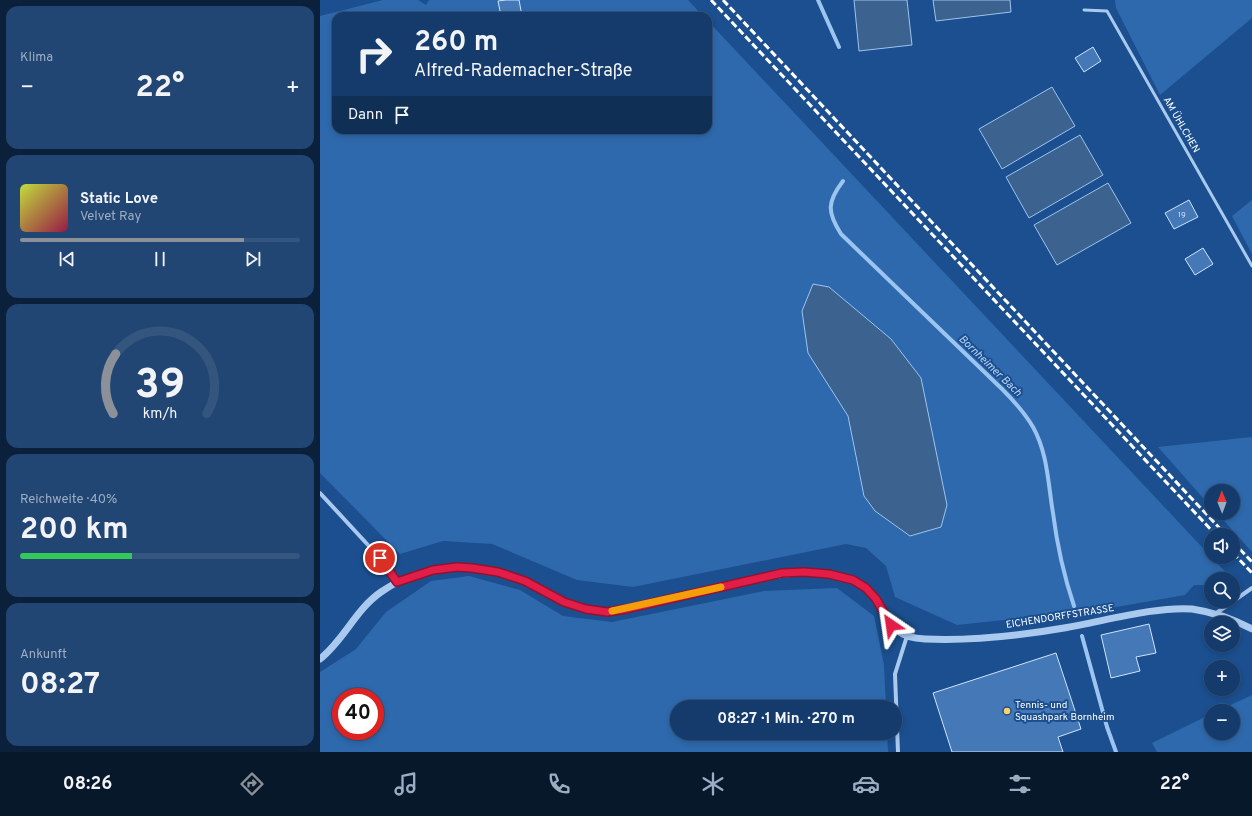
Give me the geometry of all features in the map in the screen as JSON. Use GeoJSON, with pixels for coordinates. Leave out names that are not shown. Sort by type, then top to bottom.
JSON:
{"type":"FeatureCollection","features":[{"type":"Feature","properties":{"kind":"street"},"geometry":{"type":"LineString","coordinates":[[320,492],[380,558],[397,582]]}},
{"type":"Feature","properties":{"kind":"street"},"geometry":{"type":"LineString","coordinates":[[320,659],[338,641],[373,598],[397,582],[433,570],[445,568],[484,570],[525,581],[574,606],[607,612],[626,609],[782,573],[829,574],[853,580],[866,588],[876,599],[891,625],[897,632],[907,636],[895,674],[898,752]]}},
{"type":"Feature","properties":{"kind":"street"},"geometry":{"type":"LineString","coordinates":[[1215,614],[1252,588]]}},
{"type":"Feature","properties":{"kind":"street","name":"EICHENDORFFSTRASSE"},"geometry":{"type":"LineString","coordinates":[[907,636],[932,639],[1013,636],[1154,612],[1191,609],[1234,619],[1252,628]]}},
{"type":"Feature","properties":{"kind":"lane","name":"AM ÜHLCHEN"},"geometry":{"type":"LineString","coordinates":[[1084,10],[1107,11],[1252,266]]}},
{"type":"Feature","properties":{"kind":"shaded area"},"geometry":{"type":"Polygon","coordinates":[[[383,0],[418,0],[426,5],[429,0],[688,0],[699,12],[336,12],[383,0]]]}},
{"type":"Feature","properties":{"kind":"shaded area"},"geometry":{"type":"Polygon","coordinates":[[[854,0],[907,0],[912,45],[859,51],[854,0]]]}},
{"type":"Feature","properties":{"kind":"shaded area"},"geometry":{"type":"Polygon","coordinates":[[[933,0],[1010,0],[1011,12],[936,21],[933,0]]]}},
{"type":"Feature","properties":{"kind":"shaded area"},"geometry":{"type":"Polygon","coordinates":[[[1115,0],[1252,0],[1252,18],[1160,95],[1116,8],[1115,0]]]}},
{"type":"Feature","properties":{"kind":"shaded area"},"geometry":{"type":"Polygon","coordinates":[[[332,13],[332,134],[712,134],[712,25],[1204,549],[1204,564],[1218,564],[1225,572],[1204,572],[1204,585],[1194,585],[1185,595],[1105,609],[957,625],[895,597],[886,566],[866,548],[846,544],[633,587],[577,580],[492,544],[443,541],[400,554],[320,473],[320,16],[332,13]],[[829,287],[848,415],[864,496],[875,511],[910,536],[921,378],[891,339],[829,287]]]}},
{"type":"Feature","properties":{"kind":"shaded area"},"geometry":{"type":"Polygon","coordinates":[[[1052,87],[1075,126],[1002,169],[979,129],[1052,87]]]}},
{"type":"Feature","properties":{"kind":"shaded area"},"geometry":{"type":"Polygon","coordinates":[[[1080,135],[1103,175],[1029,218],[1006,177],[1080,135]]]}},
{"type":"Feature","properties":{"kind":"shaded area"},"geometry":{"type":"Polygon","coordinates":[[[1108,183],[1131,223],[1057,265],[1034,225],[1108,183]]]}},
{"type":"Feature","properties":{"kind":"shaded area"},"geometry":{"type":"Polygon","coordinates":[[[1252,200],[1252,254],[1232,216],[1252,200]]]}},
{"type":"Feature","properties":{"kind":"shaded area"},"geometry":{"type":"Polygon","coordinates":[[[813,284],[829,287],[891,339],[921,378],[947,505],[941,527],[910,536],[875,511],[864,496],[848,416],[808,353],[802,311],[813,284]]]}},
{"type":"Feature","properties":{"kind":"shaded area"},"geometry":{"type":"Polygon","coordinates":[[[1252,437],[1252,552],[1240,539],[1240,528],[1230,528],[1223,520],[1240,520],[1240,484],[1204,484],[1204,499],[1158,447],[1252,437]]]}},
{"type":"Feature","properties":{"kind":"shaded area"},"geometry":{"type":"Polygon","coordinates":[[[469,576],[520,590],[563,616],[612,622],[764,591],[837,588],[874,616],[884,665],[886,700],[670,700],[670,740],[887,740],[888,752],[320,752],[320,672],[356,649],[386,612],[431,581],[469,576]]]}},
{"type":"Feature","properties":{"kind":"shaded area"},"geometry":{"type":"Polygon","coordinates":[[[1252,695],[1252,752],[1157,752],[1152,743],[1204,717],[1204,740],[1240,740],[1240,704],[1233,704],[1252,695]]]}},
{"type":"Feature","properties":{"kind":"building"},"geometry":{"type":"Polygon","coordinates":[[[519,0],[521,12],[500,12],[498,1],[519,0]]]}},
{"type":"Feature","properties":{"kind":"building"},"geometry":{"type":"Polygon","coordinates":[[[1093,47],[1101,61],[1084,72],[1075,58],[1093,47]]]}},
{"type":"Feature","properties":{"kind":"building"},"geometry":{"type":"Polygon","coordinates":[[[1189,200],[1198,217],[1174,229],[1165,213],[1189,200]]]}},
{"type":"Feature","properties":{"kind":"building"},"geometry":{"type":"Polygon","coordinates":[[[1203,248],[1213,264],[1195,275],[1185,259],[1203,248]]]}},
{"type":"Feature","properties":{"kind":"building"},"geometry":{"type":"Polygon","coordinates":[[[1149,624],[1156,653],[1136,657],[1140,671],[1111,678],[1101,635],[1149,624]]]}},
{"type":"Feature","properties":{"kind":"building","name":"Tennis- und Squashpark Bornheim"},"geometry":{"type":"Polygon","coordinates":[[[1056,653],[1081,729],[1058,737],[1063,752],[952,752],[933,693],[1056,653]]]}},
{"type":"Feature","properties":{"kind":"waterway","name":"Bornheimer Bach"},"geometry":{"type":"LineString","coordinates":[[818,0],[839,47]]}},
{"type":"Feature","properties":{"kind":"waterway","name":"Bornheimer Bach"},"geometry":{"type":"LineString","coordinates":[[843,181],[834,195],[831,207],[833,219],[841,234],[1002,389],[1019,407],[1033,427],[1045,458],[1059,549],[1074,606]]}},
{"type":"Feature","properties":{"kind":"waterway","name":"Bornheimer Bach"},"geometry":{"type":"LineString","coordinates":[[1082,636],[1107,727],[1116,752]]}},
{"type":"Feature","properties":{"kind":"railway"},"geometry":{"type":"LineString","coordinates":[[711,0],[1209,528]]}},
{"type":"Feature","properties":{"kind":"railway"},"geometry":{"type":"LineString","coordinates":[[723,0],[1219,528]]}},
{"type":"Feature","properties":{"kind":"railway"},"geometry":{"type":"LineString","coordinates":[[1240,549],[1252,562]]}},
{"type":"Feature","properties":{"kind":"railway"},"geometry":{"type":"LineString","coordinates":[[1240,560],[1252,573]]}},
{"type":"Feature","properties":{"kind":"slow traffic"},"geometry":{"type":"LineString","coordinates":[[612,611],[721,587]]}},
{"type":"Feature","properties":{"kind":"place","name":"Tennis- und Squashpark Bornheim"},"geometry":{"type":"Point","coordinates":[1007,711]}},
{"type":"Feature","properties":{"kind":"route"},"geometry":{"type":"LineString","coordinates":[[380,558],[397,582],[433,570],[457,567],[472,568],[509,575],[541,588],[564,602],[574,606],[607,612],[626,609],[782,573],[804,572],[829,574],[853,580],[866,588],[876,599],[891,625]]}}]}
